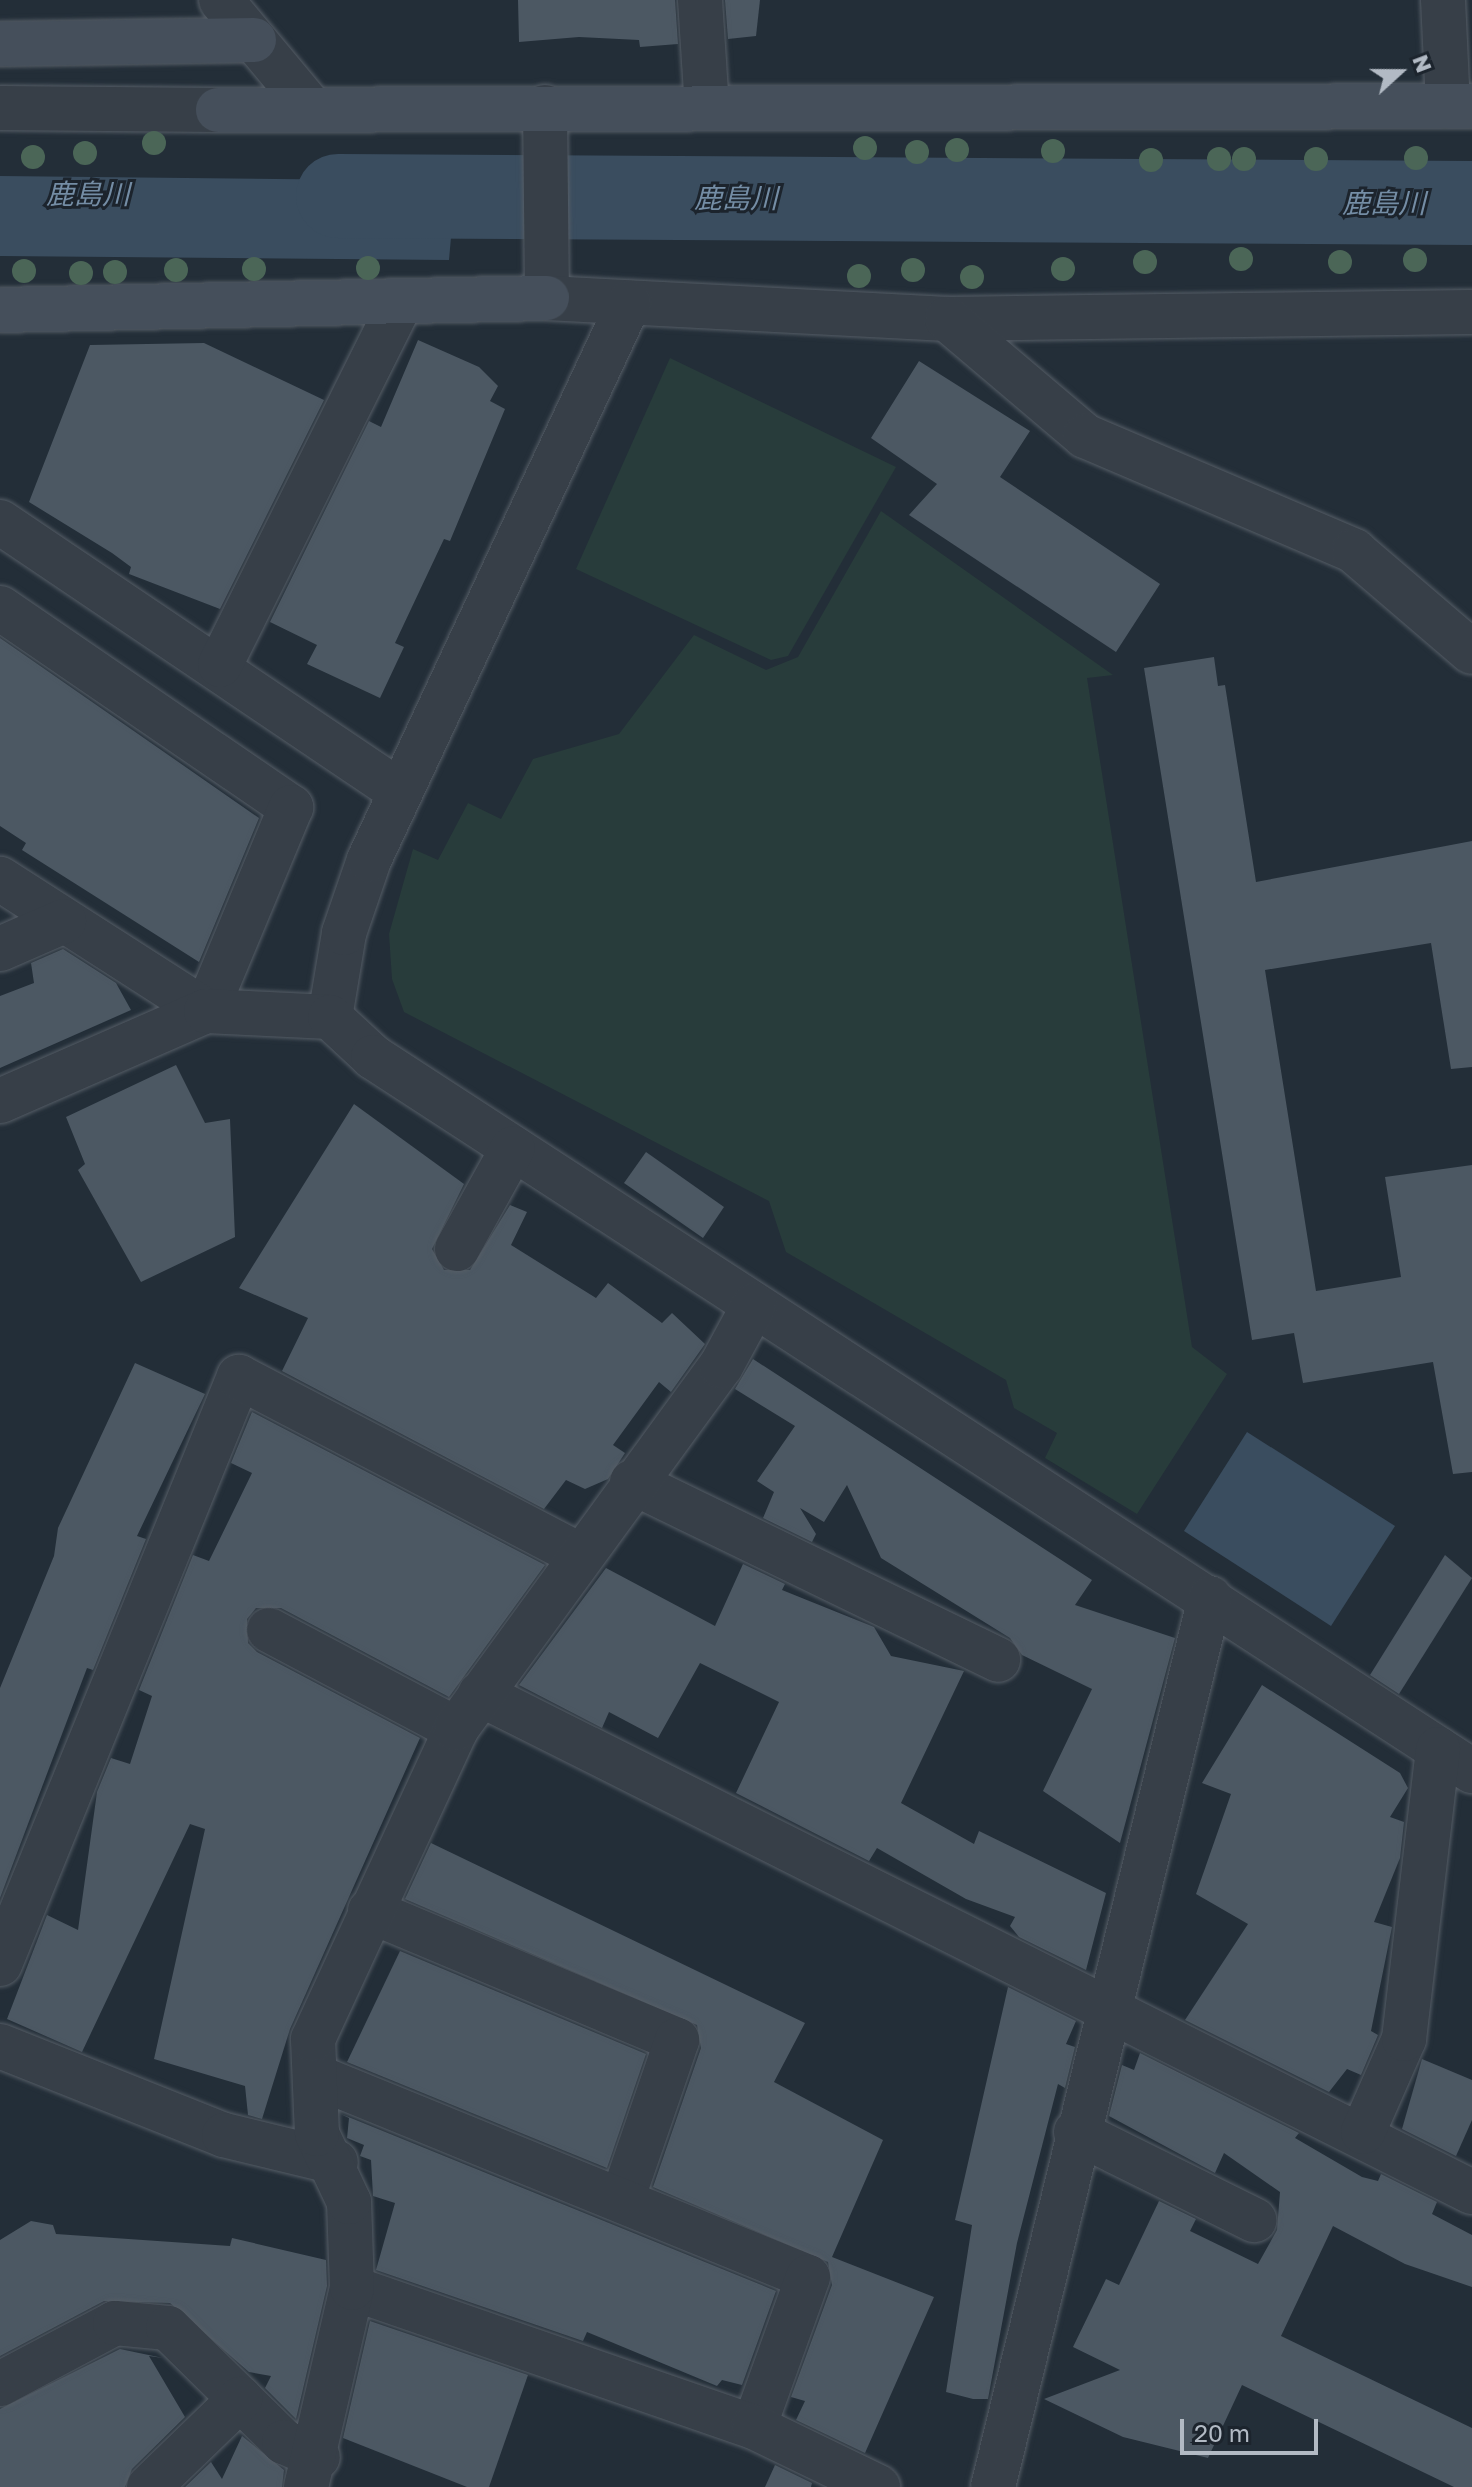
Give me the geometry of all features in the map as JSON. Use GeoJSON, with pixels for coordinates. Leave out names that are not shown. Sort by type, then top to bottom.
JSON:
{"type":"FeatureCollection","features":[{"type":"Feature","properties":{"kind":"street"},"geometry":{"type":"LineString","coordinates":[[221,0],[311,108]]}},
{"type":"Feature","properties":{"kind":"street"},"geometry":{"type":"LineString","coordinates":[[700,0],[707,107]]}},
{"type":"Feature","properties":{"kind":"street"},"geometry":{"type":"LineString","coordinates":[[0,108],[1460,106],[1443,0]]}},
{"type":"Feature","properties":{"kind":"street"},"geometry":{"type":"LineString","coordinates":[[0,44],[254,40]]}},
{"type":"Feature","properties":{"kind":"street"},"geometry":{"type":"LineString","coordinates":[[545,107],[547,298]]}},
{"type":"Feature","properties":{"kind":"street"},"geometry":{"type":"LineString","coordinates":[[0,310],[547,298],[947,319],[1472,312]]}},
{"type":"Feature","properties":{"kind":"street"},"geometry":{"type":"LineString","coordinates":[[220,665],[401,302]]}},
{"type":"Feature","properties":{"kind":"street"},"geometry":{"type":"LineString","coordinates":[[330,1017],[344,933],[401,792],[629,303]]}},
{"type":"Feature","properties":{"kind":"street"},"geometry":{"type":"LineString","coordinates":[[947,319],[1085,436],[1354,551],[1472,652]]}},
{"type":"Feature","properties":{"kind":"street"},"geometry":{"type":"LineString","coordinates":[[0,522],[220,665],[401,792]]}},
{"type":"Feature","properties":{"kind":"street"},"geometry":{"type":"LineString","coordinates":[[0,608],[291,807],[206,1011]]}},
{"type":"Feature","properties":{"kind":"street"},"geometry":{"type":"LineString","coordinates":[[0,879],[206,1011]]}},
{"type":"Feature","properties":{"kind":"street"},"geometry":{"type":"LineString","coordinates":[[0,949],[64,921]]}},
{"type":"Feature","properties":{"kind":"street"},"geometry":{"type":"LineString","coordinates":[[0,1101],[206,1011],[330,1017],[373,1057],[1455,1760],[1404,2039],[1363,2132]]}},
{"type":"Feature","properties":{"kind":"street"},"geometry":{"type":"LineString","coordinates":[[457,1249],[513,1148]]}},
{"type":"Feature","properties":{"kind":"street"},"geometry":{"type":"LineString","coordinates":[[312,2472],[352,2288],[349,2202],[336,2162],[317,2134],[313,2039],[456,1729],[577,1554],[721,1366],[754,1305]]}},
{"type":"Feature","properties":{"kind":"street"},"geometry":{"type":"LineString","coordinates":[[0,1964],[239,1377],[577,1554]]}},
{"type":"Feature","properties":{"kind":"street"},"geometry":{"type":"LineString","coordinates":[[632,1482],[998,1660]]}},
{"type":"Feature","properties":{"kind":"street"},"geometry":{"type":"LineString","coordinates":[[993,2487],[1107,2004],[1210,1598]]}},
{"type":"Feature","properties":{"kind":"street"},"geometry":{"type":"LineString","coordinates":[[269,1630],[456,1729]]}},
{"type":"Feature","properties":{"kind":"street"},"geometry":{"type":"LineString","coordinates":[[480,1694],[1363,2132],[1472,2192]]}},
{"type":"Feature","properties":{"kind":"street"},"geometry":{"type":"LineString","coordinates":[[370,1911],[677,2040],[623,2197]]}},
{"type":"Feature","properties":{"kind":"street"},"geometry":{"type":"LineString","coordinates":[[0,2046],[224,2135],[336,2162]]}},
{"type":"Feature","properties":{"kind":"street"},"geometry":{"type":"LineString","coordinates":[[315,2076],[623,2197],[808,2277],[754,2427]]}},
{"type":"Feature","properties":{"kind":"street"},"geometry":{"type":"LineString","coordinates":[[1076,2132],[1254,2220]]}},
{"type":"Feature","properties":{"kind":"street"},"geometry":{"type":"LineString","coordinates":[[352,2288],[754,2427],[878,2487]]}},
{"type":"Feature","properties":{"kind":"street"},"geometry":{"type":"LineString","coordinates":[[0,2384],[115,2323],[168,2328],[312,2472]]}},
{"type":"Feature","properties":{"kind":"street"},"geometry":{"type":"LineString","coordinates":[[149,2487],[240,2399]]}},
{"type":"Feature","properties":{"kind":"green space"},"geometry":{"type":"Polygon","coordinates":[[[670,358],[896,467],[788,656],[771,660],[576,569],[670,358]]]}},
{"type":"Feature","properties":{"kind":"green space"},"geometry":{"type":"Polygon","coordinates":[[[881,511],[1113,675],[1087,678],[1192,1347],[1227,1374],[1137,1514],[1045,1458],[1057,1433],[1014,1408],[1006,1380],[786,1252],[769,1201],[404,1012],[392,979],[389,934],[413,849],[438,860],[468,803],[501,819],[533,759],[619,734],[694,635],[766,670],[798,657],[881,511]]]}},
{"type":"Feature","properties":{"kind":"water"},"geometry":{"type":"Polygon","coordinates":[[[0,176],[456,181],[449,260],[0,256],[0,176]]]}},
{"type":"Feature","properties":{"kind":"water"},"geometry":{"type":"Polygon","coordinates":[[[1247,1432],[1395,1526],[1331,1626],[1184,1531],[1247,1432]]]}},
{"type":"Feature","properties":{"kind":"building"},"geometry":{"type":"Polygon","coordinates":[[[518,0],[675,0],[678,44],[640,47],[639,40],[579,37],[519,42],[518,0]]]}},
{"type":"Feature","properties":{"kind":"building"},"geometry":{"type":"Polygon","coordinates":[[[725,0],[760,0],[756,36],[728,39],[725,0]]]}},
{"type":"Feature","properties":{"kind":"building"},"geometry":{"type":"Polygon","coordinates":[[[418,340],[479,367],[498,386],[490,401],[505,409],[450,541],[444,539],[395,643],[404,647],[380,698],[307,664],[317,645],[270,622],[369,421],[381,427],[418,340]]]}},
{"type":"Feature","properties":{"kind":"building"},"geometry":{"type":"Polygon","coordinates":[[[204,343],[324,400],[220,609],[129,574],[131,567],[112,553],[29,502],[90,345],[204,343]]]}},
{"type":"Feature","properties":{"kind":"building"},"geometry":{"type":"Polygon","coordinates":[[[919,361],[1030,431],[1000,477],[1160,584],[1116,652],[909,515],[937,484],[871,438],[919,361]]]}},
{"type":"Feature","properties":{"kind":"building"},"geometry":{"type":"Polygon","coordinates":[[[0,638],[259,818],[199,962],[22,850],[26,843],[0,826],[0,638]]]}},
{"type":"Feature","properties":{"kind":"building"},"geometry":{"type":"Polygon","coordinates":[[[1214,657],[1218,686],[1225,685],[1256,882],[1472,841],[1472,1067],[1451,1069],[1431,943],[1265,970],[1316,1291],[1401,1277],[1385,1177],[1472,1165],[1472,1472],[1453,1474],[1433,1362],[1303,1383],[1294,1333],[1252,1340],[1144,668],[1214,657]]]}},
{"type":"Feature","properties":{"kind":"building"},"geometry":{"type":"Polygon","coordinates":[[[63,949],[116,983],[131,1010],[0,1068],[0,996],[34,983],[31,963],[63,949]]]}},
{"type":"Feature","properties":{"kind":"building"},"geometry":{"type":"Polygon","coordinates":[[[176,1065],[205,1123],[230,1119],[235,1237],[141,1282],[78,1170],[85,1164],[66,1117],[176,1065]]]}},
{"type":"Feature","properties":{"kind":"building"},"geometry":{"type":"Polygon","coordinates":[[[354,1104],[464,1184],[432,1249],[444,1270],[470,1270],[510,1205],[527,1212],[511,1245],[596,1298],[608,1283],[662,1323],[672,1313],[705,1344],[671,1392],[659,1382],[613,1445],[625,1453],[608,1479],[585,1489],[566,1480],[544,1509],[282,1371],[308,1318],[239,1288],[354,1104]]]}},
{"type":"Feature","properties":{"kind":"building"},"geometry":{"type":"Polygon","coordinates":[[[646,1152],[724,1207],[703,1238],[624,1183],[646,1152]]]}},
{"type":"Feature","properties":{"kind":"building"},"geometry":{"type":"Polygon","coordinates":[[[753,1359],[1092,1580],[1075,1605],[1175,1638],[1120,1843],[1043,1791],[1092,1689],[1022,1655],[1010,1638],[881,1558],[847,1485],[824,1522],[800,1508],[816,1534],[812,1542],[763,1518],[774,1492],[757,1481],[795,1426],[735,1389],[753,1359]]]}},
{"type":"Feature","properties":{"kind":"building"},"geometry":{"type":"Polygon","coordinates":[[[135,1363],[205,1394],[137,1536],[146,1539],[93,1670],[87,1668],[0,1898],[0,1688],[54,1556],[58,1528],[135,1363]]]}},
{"type":"Feature","properties":{"kind":"building"},"geometry":{"type":"Polygon","coordinates":[[[252,1412],[545,1565],[449,1697],[281,1608],[256,1608],[247,1619],[248,1643],[257,1652],[420,1738],[290,2029],[262,2119],[248,2115],[245,2086],[154,2059],[205,1829],[190,1824],[82,2052],[7,2019],[47,1915],[78,1930],[97,1792],[111,1758],[130,1764],[152,1696],[139,1690],[193,1555],[209,1561],[252,1473],[231,1463],[252,1412]]]}},
{"type":"Feature","properties":{"kind":"building"},"geometry":{"type":"Polygon","coordinates":[[[1445,1555],[1472,1578],[1399,1694],[1370,1675],[1445,1555]]]}},
{"type":"Feature","properties":{"kind":"building"},"geometry":{"type":"Polygon","coordinates":[[[743,1564],[785,1584],[782,1590],[874,1627],[891,1656],[964,1671],[901,1803],[974,1844],[979,1831],[1106,1893],[1086,1970],[1019,1937],[1010,1926],[1015,1917],[966,1899],[877,1848],[869,1861],[736,1793],[779,1702],[700,1663],[658,1738],[609,1712],[602,1728],[519,1685],[606,1568],[715,1626],[743,1564]]]}},
{"type":"Feature","properties":{"kind":"building"},"geometry":{"type":"Polygon","coordinates":[[[1262,1685],[1400,1773],[1408,1788],[1390,1817],[1404,1822],[1400,1858],[1374,1922],[1392,1927],[1371,2031],[1378,2035],[1361,2075],[1347,2069],[1329,2092],[1185,2020],[1248,1924],[1196,1894],[1231,1794],[1202,1783],[1262,1685]]]}},
{"type":"Feature","properties":{"kind":"building"},"geometry":{"type":"Polygon","coordinates":[[[431,1843],[805,2023],[774,2082],[883,2140],[832,2257],[934,2297],[865,2453],[796,2420],[805,2401],[791,2397],[832,2285],[828,2262],[653,2187],[701,2048],[697,2025],[405,1899],[431,1843]]]}},
{"type":"Feature","properties":{"kind":"building"},"geometry":{"type":"Polygon","coordinates":[[[400,1951],[646,2054],[607,2168],[347,2062],[400,1951]]]}},
{"type":"Feature","properties":{"kind":"building"},"geometry":{"type":"Polygon","coordinates":[[[1008,1987],[1076,2021],[1066,2044],[1075,2047],[1065,2088],[1058,2084],[1017,2243],[988,2399],[973,2399],[946,2392],[972,2225],[955,2220],[1008,1987]]]}},
{"type":"Feature","properties":{"kind":"building"},"geometry":{"type":"Polygon","coordinates":[[[1140,2053],[1299,2133],[1295,2138],[1362,2177],[1378,2181],[1381,2174],[1437,2202],[1432,2214],[1472,2235],[1472,2287],[1405,2264],[1333,2226],[1281,2336],[1472,2428],[1472,2487],[1454,2487],[1242,2385],[1208,2458],[1123,2437],[1044,2399],[1120,2370],[1073,2347],[1106,2279],[1119,2285],[1159,2201],[1196,2219],[1190,2231],[1258,2264],[1277,2230],[1280,2192],[1224,2153],[1215,2173],[1109,2116],[1122,2065],[1134,2070],[1140,2053]]]}},
{"type":"Feature","properties":{"kind":"building"},"geometry":{"type":"Polygon","coordinates":[[[1422,2059],[1472,2080],[1472,2120],[1456,2156],[1402,2129],[1422,2059]]]}},
{"type":"Feature","properties":{"kind":"building"},"geometry":{"type":"Polygon","coordinates":[[[341,2114],[776,2291],[742,2385],[722,2380],[717,2386],[587,2332],[583,2341],[376,2270],[395,2203],[373,2196],[371,2160],[360,2156],[364,2145],[347,2138],[349,2118],[341,2114]]]}},
{"type":"Feature","properties":{"kind":"building"},"geometry":{"type":"Polygon","coordinates":[[[31,2221],[53,2225],[56,2234],[230,2246],[232,2238],[326,2260],[327,2286],[296,2419],[265,2388],[271,2376],[249,2372],[170,2303],[104,2301],[0,2356],[0,2240],[31,2221]]]}},
{"type":"Feature","properties":{"kind":"building"},"geometry":{"type":"Polygon","coordinates":[[[370,2321],[528,2375],[489,2487],[467,2487],[343,2438],[370,2321]]]}},
{"type":"Feature","properties":{"kind":"building"},"geometry":{"type":"Polygon","coordinates":[[[120,2349],[163,2358],[149,2356],[185,2417],[132,2469],[125,2487],[0,2487],[0,2409],[120,2349]]]}},
{"type":"Feature","properties":{"kind":"building"},"geometry":{"type":"Polygon","coordinates":[[[242,2436],[284,2470],[282,2487],[185,2487],[211,2462],[222,2479],[242,2436]]]}},
{"type":"Feature","properties":{"kind":"building"},"geometry":{"type":"Polygon","coordinates":[[[775,2465],[812,2483],[811,2487],[765,2487],[775,2465]]]}},
{"type":"Feature","properties":{"kind":"waterway","name":"鹿島川"},"geometry":{"type":"LineString","coordinates":[[338,196],[1472,203]]}}]}
